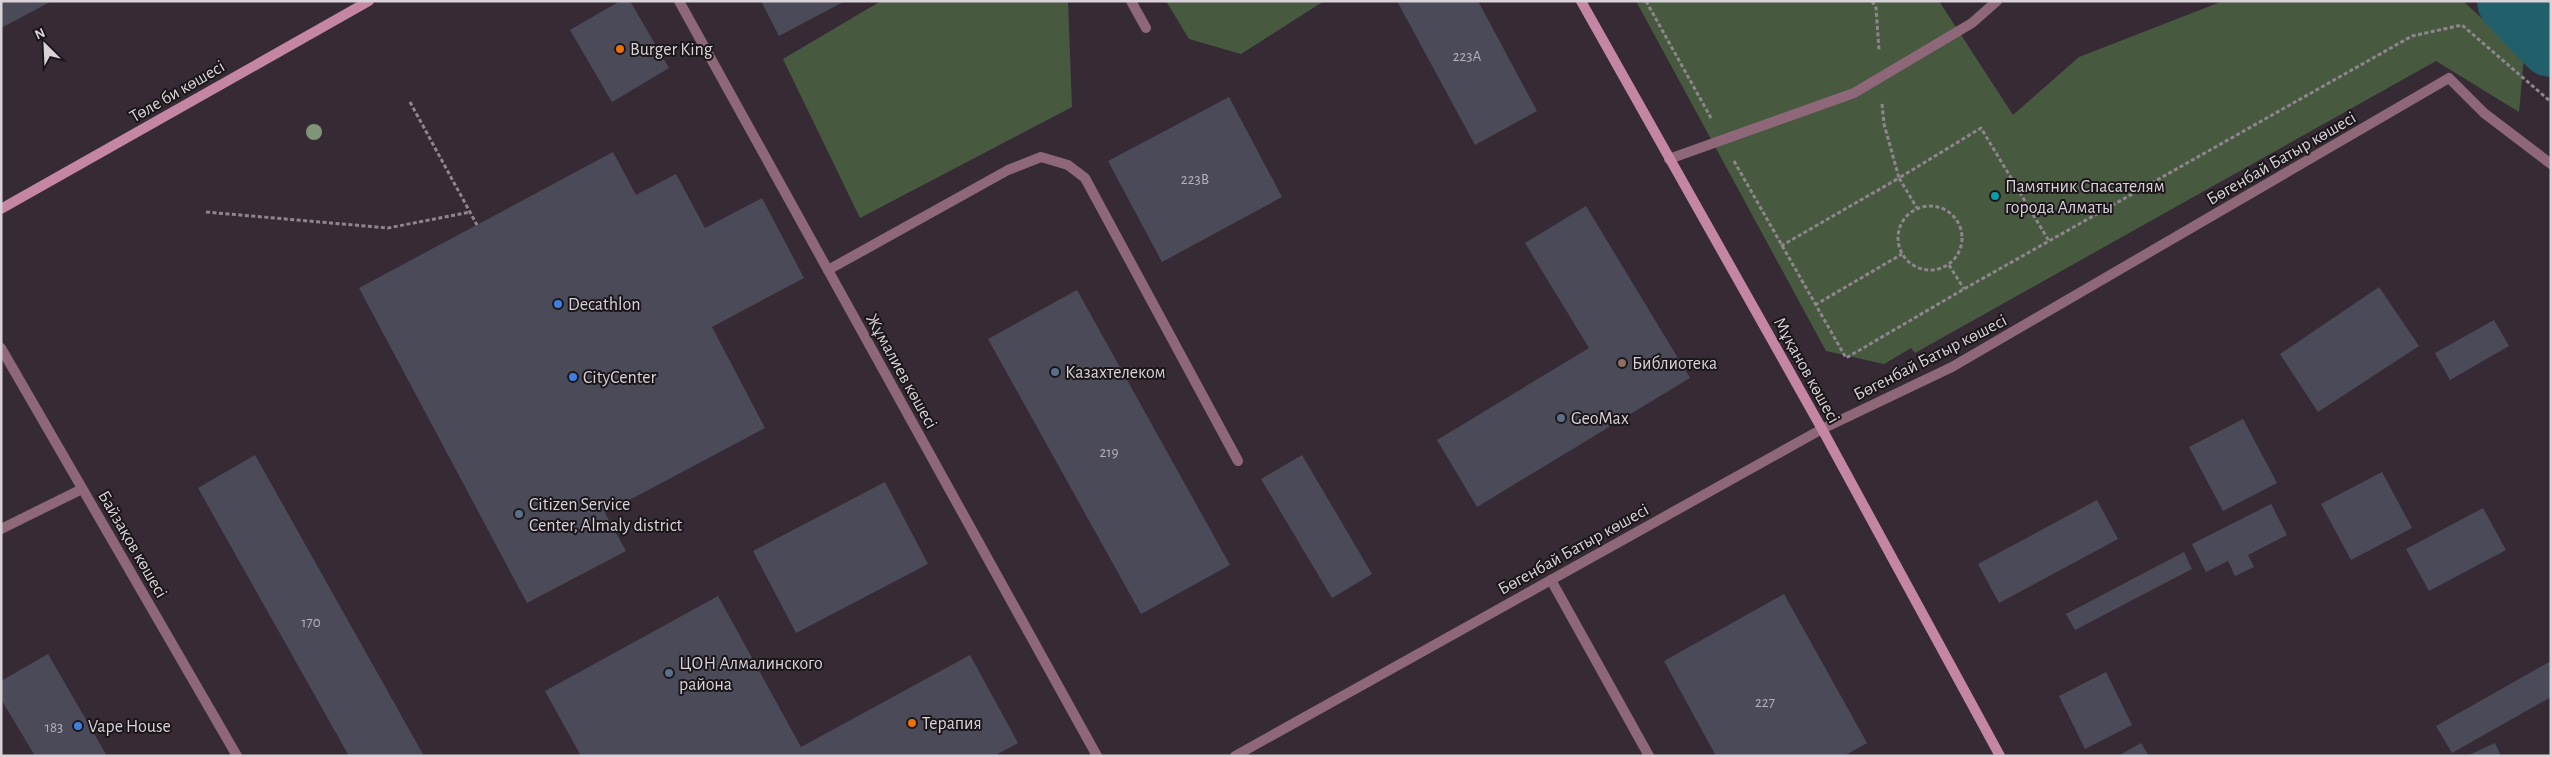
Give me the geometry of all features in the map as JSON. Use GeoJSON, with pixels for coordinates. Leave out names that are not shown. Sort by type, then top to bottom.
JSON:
{"type":"FeatureCollection","features":[{"type":"Feature","properties":{"kind":"main road","name":"Төле би көшесі"},"geometry":{"type":"LineString","coordinates":[[1,210],[369,1]]}},
{"type":"Feature","properties":{"kind":"main road","name":"Мұқанов көшесі"},"geometry":{"type":"LineString","coordinates":[[1581,1],[1822,429],[2000,756]]}},
{"type":"Feature","properties":{"kind":"street","name":"Жұмалиев көшесі"},"geometry":{"type":"LineString","coordinates":[[678,1],[1097,756]]}},
{"type":"Feature","properties":{"kind":"street"},"geometry":{"type":"LineString","coordinates":[[1131,1],[1146,28]]}},
{"type":"Feature","properties":{"kind":"street"},"geometry":{"type":"LineString","coordinates":[[1670,159],[1854,94],[1972,23],[1997,1]]}},
{"type":"Feature","properties":{"kind":"street","name":"Бөгенбай Батыр көшесі"},"geometry":{"type":"LineString","coordinates":[[1235,756],[1822,429],[1959,363],[2450,78],[2484,114],[2551,164]]}},
{"type":"Feature","properties":{"kind":"street"},"geometry":{"type":"LineString","coordinates":[[828,270],[1008,170],[1041,157],[1068,165],[1085,178],[1238,461]]}},
{"type":"Feature","properties":{"kind":"street","name":"Байзақов көшесі"},"geometry":{"type":"LineString","coordinates":[[1,348],[237,756]]}},
{"type":"Feature","properties":{"kind":"street"},"geometry":{"type":"LineString","coordinates":[[1,529],[82,489]]}},
{"type":"Feature","properties":{"kind":"street"},"geometry":{"type":"LineString","coordinates":[[1551,580],[1649,756]]}},
{"type":"Feature","properties":{"kind":"path"},"geometry":{"type":"LineString","coordinates":[[2049,240],[1981,128],[1900,178],[1782,246],[1846,358],[1964,288],[2412,36],[2462,25],[2551,102]]}},
{"type":"Feature","properties":{"kind":"path"},"geometry":{"type":"LineString","coordinates":[[410,102],[477,225]]}},
{"type":"Feature","properties":{"kind":"path"},"geometry":{"type":"LineString","coordinates":[[1900,178],[1917,208]]}},
{"type":"Feature","properties":{"kind":"path"},"geometry":{"type":"LineString","coordinates":[[1938,206],[1956,217],[1962,232],[1962,248],[1949,265],[1940,270],[1918,268],[1908,263],[1902,254],[1898,244],[1901,223],[1917,208],[1938,206]]}},
{"type":"Feature","properties":{"kind":"path"},"geometry":{"type":"LineString","coordinates":[[206,212],[388,228],[470,212]]}},
{"type":"Feature","properties":{"kind":"path"},"geometry":{"type":"LineString","coordinates":[[1815,305],[1902,254]]}},
{"type":"Feature","properties":{"kind":"path"},"geometry":{"type":"LineString","coordinates":[[1949,265],[1964,288]]}},
{"type":"Feature","properties":{"kind":"green space"},"geometry":{"type":"Polygon","coordinates":[[[881,1],[1068,1],[1072,107],[860,218],[783,59],[881,1]]]}},
{"type":"Feature","properties":{"kind":"green space"},"geometry":{"type":"Polygon","coordinates":[[[1166,1],[1324,1],[1241,54],[1189,39],[1166,1]]]}},
{"type":"Feature","properties":{"kind":"green space"},"geometry":{"type":"Polygon","coordinates":[[[1636,1],[1939,1],[2013,115],[2079,57],[2223,1],[2463,1],[2524,57],[2519,112],[2436,61],[1915,353],[1911,348],[1884,364],[1826,351],[1636,1]]]}},
{"type":"Feature","properties":{"kind":"building"},"geometry":{"type":"Polygon","coordinates":[[[1,1],[52,1],[1,28],[1,1]]]}},
{"type":"Feature","properties":{"kind":"building","name":"Burger King"},"geometry":{"type":"Polygon","coordinates":[[[620,1],[630,1],[669,68],[612,102],[570,30],[620,1]]]}},
{"type":"Feature","properties":{"kind":"building"},"geometry":{"type":"Polygon","coordinates":[[[761,1],[845,1],[779,36],[761,1]]]}},
{"type":"Feature","properties":{"kind":"building"},"geometry":{"type":"Polygon","coordinates":[[[1397,1],[1478,1],[1537,111],[1475,145],[1397,1]]]}},
{"type":"Feature","properties":{"kind":"building"},"geometry":{"type":"Polygon","coordinates":[[[1229,97],[1282,197],[1162,262],[1108,161],[1229,97]]]}},
{"type":"Feature","properties":{"kind":"building","name":"CityCenter"},"geometry":{"type":"Polygon","coordinates":[[[613,152],[636,195],[676,174],[705,228],[762,198],[804,278],[712,327],[765,428],[605,513],[626,551],[527,603],[359,288],[613,152]]]}},
{"type":"Feature","properties":{"kind":"building","name":"Библиотека"},"geometry":{"type":"Polygon","coordinates":[[[1586,206],[1690,378],[1477,507],[1437,440],[1589,348],[1525,243],[1586,206]]]}},
{"type":"Feature","properties":{"kind":"building"},"geometry":{"type":"Polygon","coordinates":[[[2379,287],[2419,346],[2318,412],[2280,354],[2379,287]]]}},
{"type":"Feature","properties":{"kind":"building"},"geometry":{"type":"Polygon","coordinates":[[[1077,290],[1230,565],[1141,614],[988,339],[1077,290]]]}},
{"type":"Feature","properties":{"kind":"building"},"geometry":{"type":"Polygon","coordinates":[[[2494,320],[2509,346],[2450,380],[2435,353],[2494,320]]]}},
{"type":"Feature","properties":{"kind":"building"},"geometry":{"type":"Polygon","coordinates":[[[2243,419],[2277,483],[2223,511],[2189,447],[2243,419]]]}},
{"type":"Feature","properties":{"kind":"building"},"geometry":{"type":"Polygon","coordinates":[[[255,455],[424,756],[349,756],[198,488],[255,455]]]}},
{"type":"Feature","properties":{"kind":"building"},"geometry":{"type":"Polygon","coordinates":[[[1302,455],[1372,574],[1332,598],[1261,479],[1302,455]]]}},
{"type":"Feature","properties":{"kind":"building"},"geometry":{"type":"Polygon","coordinates":[[[2382,472],[2412,528],[2351,560],[2321,504],[2382,472]]]}},
{"type":"Feature","properties":{"kind":"building"},"geometry":{"type":"Polygon","coordinates":[[[885,482],[928,564],[796,633],[753,551],[885,482]]]}},
{"type":"Feature","properties":{"kind":"building"},"geometry":{"type":"Polygon","coordinates":[[[2097,500],[2118,539],[1999,603],[1978,564],[2097,500]]]}},
{"type":"Feature","properties":{"kind":"building"},"geometry":{"type":"Polygon","coordinates":[[[2271,504],[2287,535],[2248,555],[2254,567],[2235,576],[2228,561],[2206,572],[2192,544],[2271,504]]]}},
{"type":"Feature","properties":{"kind":"building"},"geometry":{"type":"Polygon","coordinates":[[[2483,508],[2506,550],[2429,591],[2406,549],[2483,508]]]}},
{"type":"Feature","properties":{"kind":"building"},"geometry":{"type":"Polygon","coordinates":[[[2184,552],[2192,569],[2075,630],[2066,614],[2184,552]]]}},
{"type":"Feature","properties":{"kind":"building"},"geometry":{"type":"Polygon","coordinates":[[[1784,594],[1867,743],[1844,756],[1716,756],[1664,661],[1784,594]]]}},
{"type":"Feature","properties":{"kind":"building","name":"ЦОН Алмалинского района"},"geometry":{"type":"Polygon","coordinates":[[[718,596],[801,747],[970,655],[1018,743],[994,756],[581,756],[545,691],[718,596]]]}},
{"type":"Feature","properties":{"kind":"building"},"geometry":{"type":"Polygon","coordinates":[[[48,654],[107,756],[35,756],[1,699],[1,681],[48,654]]]}},
{"type":"Feature","properties":{"kind":"building"},"geometry":{"type":"Polygon","coordinates":[[[2551,661],[2551,697],[2452,753],[2436,726],[2551,661]]]}},
{"type":"Feature","properties":{"kind":"building"},"geometry":{"type":"Polygon","coordinates":[[[2106,672],[2132,725],[2085,749],[2059,696],[2106,672]]]}},
{"type":"Feature","properties":{"kind":"building"},"geometry":{"type":"Polygon","coordinates":[[[2141,743],[2149,756],[2118,756],[2141,743]]]}},
{"type":"Feature","properties":{"kind":"building"},"geometry":{"type":"Polygon","coordinates":[[[2495,743],[2501,756],[2467,756],[2495,743]]]}},
{"type":"Feature","properties":{"kind":"waterway"},"geometry":{"type":"LineString","coordinates":[[2510,1],[2551,44]]}},
{"type":"Feature","properties":{"kind":"place","name":"Burger King"},"geometry":{"type":"Point","coordinates":[620,49]}},
{"type":"Feature","properties":{"kind":"place","name":"Памятник Спасателям города Алматы"},"geometry":{"type":"Point","coordinates":[1995,196]}},
{"type":"Feature","properties":{"kind":"place","name":"Decathlon"},"geometry":{"type":"Point","coordinates":[558,304]}},
{"type":"Feature","properties":{"kind":"place","name":"Библиотека"},"geometry":{"type":"Point","coordinates":[1622,363]}},
{"type":"Feature","properties":{"kind":"place","name":"Казахтелеком"},"geometry":{"type":"Point","coordinates":[1055,372]}},
{"type":"Feature","properties":{"kind":"place","name":"CityCenter"},"geometry":{"type":"Point","coordinates":[573,377]}},
{"type":"Feature","properties":{"kind":"place","name":"GeoMax"},"geometry":{"type":"Point","coordinates":[1561,418]}},
{"type":"Feature","properties":{"kind":"place","name":"Citizen Service Center, Almaly district"},"geometry":{"type":"Point","coordinates":[519,514]}},
{"type":"Feature","properties":{"kind":"place","name":"ЦОН Алмалинского района"},"geometry":{"type":"Point","coordinates":[669,673]}},
{"type":"Feature","properties":{"kind":"place","name":"Терапия"},"geometry":{"type":"Point","coordinates":[912,723]}},
{"type":"Feature","properties":{"kind":"place","name":"Vape House"},"geometry":{"type":"Point","coordinates":[78,726]}}]}
